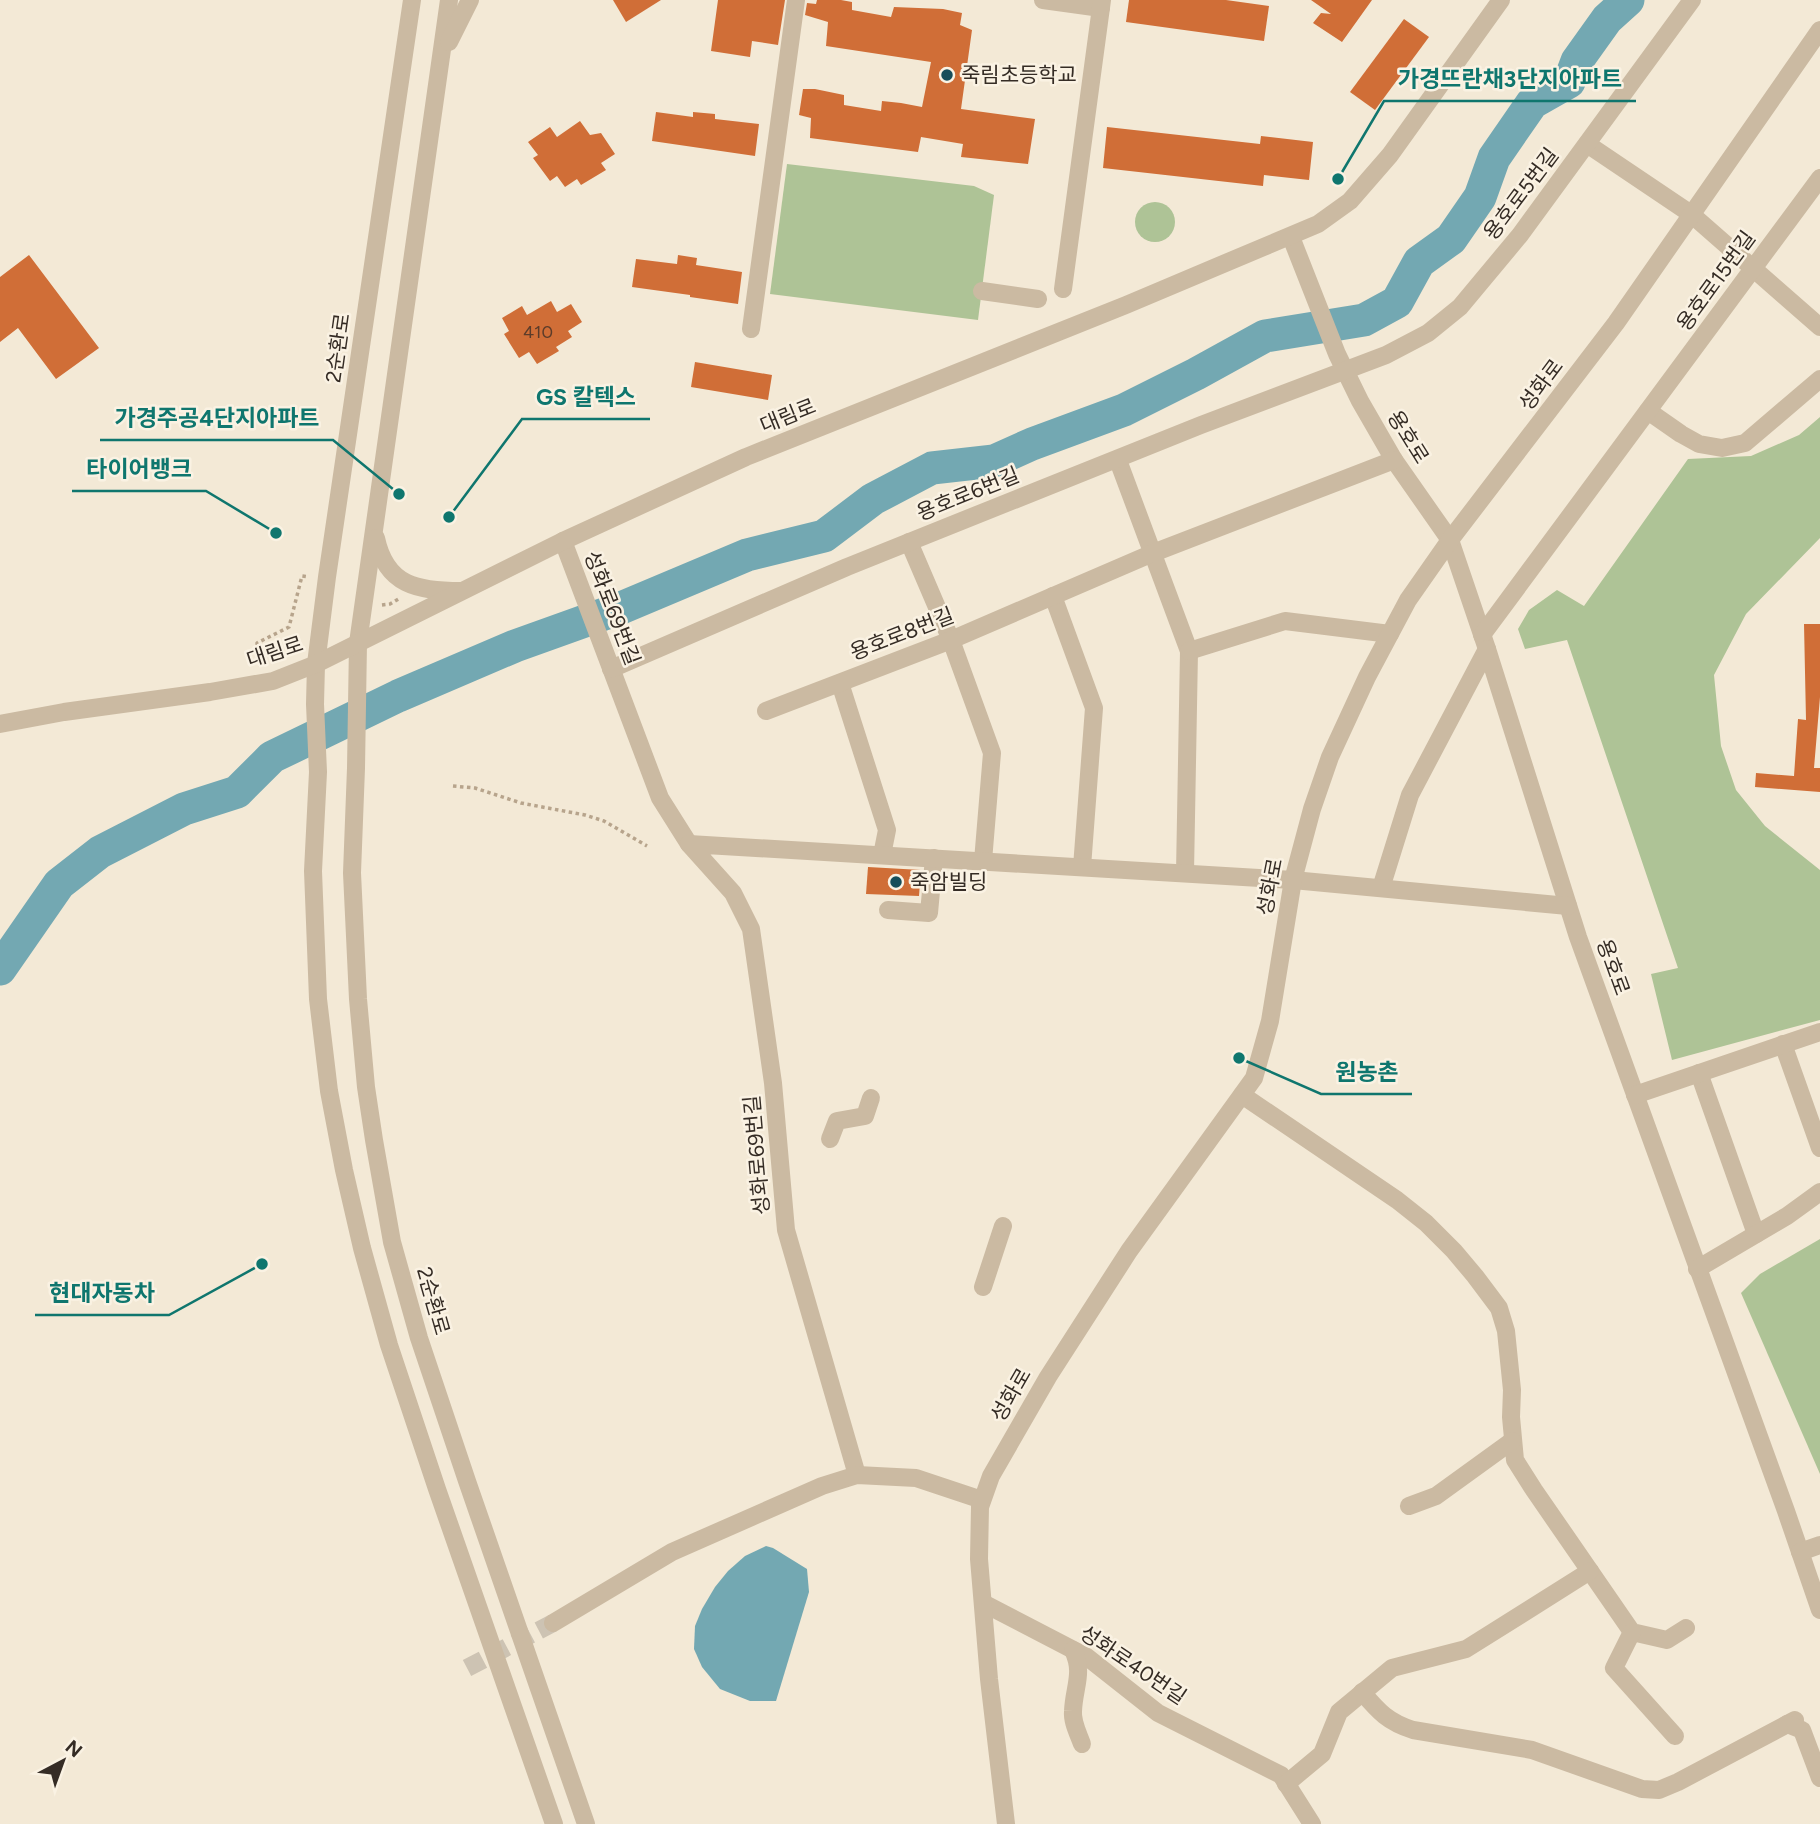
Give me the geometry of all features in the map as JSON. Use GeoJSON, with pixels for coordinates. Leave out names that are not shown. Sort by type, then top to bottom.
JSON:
{"type":"FeatureCollection","features":[{"type":"Feature","properties":{"kind":"street","name":"2순환로"},"geometry":{"type":"LineString","coordinates":[[412,0],[316,664],[318,772],[313,871],[318,999],[329,1091],[344,1170],[389,1345],[554,1824]]}},
{"type":"Feature","properties":{"kind":"street"},"geometry":{"type":"LineString","coordinates":[[358,643],[449,0]]}},
{"type":"Feature","properties":{"kind":"street"},"geometry":{"type":"LineString","coordinates":[[440,58],[470,0]]}},
{"type":"Feature","properties":{"kind":"street"},"geometry":{"type":"LineString","coordinates":[[751,329],[796,0]]}},
{"type":"Feature","properties":{"kind":"street"},"geometry":{"type":"LineString","coordinates":[[1043,0],[1102,4],[1063,289]]}},
{"type":"Feature","properties":{"kind":"street","name":"대림로"},"geometry":{"type":"LineString","coordinates":[[0,724],[273,681],[316,664],[563,541],[746,457],[1126,305],[1318,224],[1350,201],[1390,155],[1501,0]]}},
{"type":"Feature","properties":{"kind":"street","name":"용호로5번길"},"geometry":{"type":"LineString","coordinates":[[1345,370],[1386,355],[1428,333],[1460,307],[1520,235],[1692,0]]}},
{"type":"Feature","properties":{"kind":"street","name":"성화로"},"geometry":{"type":"LineString","coordinates":[[1006,1824],[989,1679],[979,1559],[980,1507],[991,1476],[1048,1377],[1129,1251],[1254,1078],[1270,1021],[1293,880],[1312,809],[1330,757],[1367,677],[1408,600],[1450,540],[1616,323],[1820,30]]}},
{"type":"Feature","properties":{"kind":"street"},"geometry":{"type":"LineString","coordinates":[[1587,144],[1691,214],[1820,327]]}},
{"type":"Feature","properties":{"kind":"street","name":"용호로15번길"},"geometry":{"type":"LineString","coordinates":[[1381,888],[1410,795],[1485,642],[1648,411],[1820,178]]}},
{"type":"Feature","properties":{"kind":"street","name":"용호로"},"geometry":{"type":"LineString","coordinates":[[1291,237],[1337,354],[1360,401],[1394,460],[1450,540],[1568,906],[1820,1610]]}},
{"type":"Feature","properties":{"kind":"street"},"geometry":{"type":"LineString","coordinates":[[982,291],[1038,299]]}},
{"type":"Feature","properties":{"kind":"street","name":"용호로6번길"},"geometry":{"type":"LineString","coordinates":[[611,669],[909,542],[1345,370]]}},
{"type":"Feature","properties":{"kind":"street"},"geometry":{"type":"LineString","coordinates":[[1648,411],[1699,444],[1722,448],[1745,443],[1820,379]]}},
{"type":"Feature","properties":{"kind":"street","name":"용호로8번길"},"geometry":{"type":"LineString","coordinates":[[766,711],[951,640],[1153,553],[1394,460]]}},
{"type":"Feature","properties":{"kind":"street"},"geometry":{"type":"LineString","coordinates":[[1119,463],[1189,651],[1185,873]]}},
{"type":"Feature","properties":{"kind":"street"},"geometry":{"type":"LineString","coordinates":[[374,529],[380,555],[397,578],[424,590],[464,591]]}},
{"type":"Feature","properties":{"kind":"street","name":"성화로69번길"},"geometry":{"type":"LineString","coordinates":[[563,541],[660,798],[689,844],[733,893],[751,929],[773,1083],[786,1230],[857,1475]]}},
{"type":"Feature","properties":{"kind":"street"},"geometry":{"type":"LineString","coordinates":[[909,542],[951,640],[992,753],[983,861]]}},
{"type":"Feature","properties":{"kind":"street"},"geometry":{"type":"LineString","coordinates":[[1053,596],[1094,709],[1082,867]]}},
{"type":"Feature","properties":{"kind":"street"},"geometry":{"type":"LineString","coordinates":[[1189,651],[1285,621],[1390,634]]}},
{"type":"Feature","properties":{"kind":"street","name":"2순환로"},"geometry":{"type":"LineString","coordinates":[[358,643],[352,873],[358,999],[366,1087],[392,1242],[419,1338],[449,1429],[586,1824]]}},
{"type":"Feature","properties":{"kind":"street"},"geometry":{"type":"LineString","coordinates":[[840,682],[887,830],[882,855]]}},
{"type":"Feature","properties":{"kind":"street"},"geometry":{"type":"LineString","coordinates":[[689,844],[1293,880],[1568,906]]}},
{"type":"Feature","properties":{"kind":"street"},"geometry":{"type":"LineString","coordinates":[[888,910],[929,913],[933,858]]}},
{"type":"Feature","properties":{"kind":"street"},"geometry":{"type":"LineString","coordinates":[[1635,1094],[1820,1032]]}},
{"type":"Feature","properties":{"kind":"street"},"geometry":{"type":"LineString","coordinates":[[1783,1044],[1820,1148]]}},
{"type":"Feature","properties":{"kind":"street"},"geometry":{"type":"LineString","coordinates":[[1699,1073],[1756,1234]]}},
{"type":"Feature","properties":{"kind":"street"},"geometry":{"type":"LineString","coordinates":[[1242,1095],[1397,1200],[1426,1223],[1475,1276],[1499,1308],[1506,1331],[1513,1390],[1511,1417],[1515,1460],[1632,1632],[1667,1640],[1686,1628]]}},
{"type":"Feature","properties":{"kind":"street"},"geometry":{"type":"LineString","coordinates":[[830,1139],[837,1121],[865,1116],[871,1098]]}},
{"type":"Feature","properties":{"kind":"street"},"geometry":{"type":"LineString","coordinates":[[1697,1269],[1787,1216],[1820,1192]]}},
{"type":"Feature","properties":{"kind":"street"},"geometry":{"type":"LineString","coordinates":[[983,1287],[1003,1226]]}},
{"type":"Feature","properties":{"kind":"street"},"geometry":{"type":"LineString","coordinates":[[1409,1506],[1436,1496],[1512,1441]]}},
{"type":"Feature","properties":{"kind":"street"},"geometry":{"type":"LineString","coordinates":[[553,1623],[672,1552],[822,1486],[857,1475],[916,1478],[982,1500]]}},
{"type":"Feature","properties":{"kind":"street"},"geometry":{"type":"LineString","coordinates":[[1800,1552],[1820,1545]]}},
{"type":"Feature","properties":{"kind":"street"},"geometry":{"type":"LineString","coordinates":[[1286,1784],[1322,1754],[1339,1712],[1392,1668],[1466,1649],[1590,1571]]}},
{"type":"Feature","properties":{"kind":"street","name":"성화로40번길"},"geometry":{"type":"LineString","coordinates":[[983,1603],[1087,1657],[1158,1713],[1281,1774],[1312,1824]]}},
{"type":"Feature","properties":{"kind":"street"},"geometry":{"type":"LineString","coordinates":[[1632,1632],[1614,1668],[1675,1736]]}},
{"type":"Feature","properties":{"kind":"street"},"geometry":{"type":"LineString","coordinates":[[1073,1650],[1079,1662],[1079,1674],[1072,1713],[1082,1744]]}},
{"type":"Feature","properties":{"kind":"street"},"geometry":{"type":"LineString","coordinates":[[1362,1692],[1379,1712],[1399,1726],[1532,1750],[1642,1789],[1659,1790],[1678,1782],[1791,1722],[1802,1730],[1820,1778]]}},
{"type":"Feature","properties":{"kind":"path"},"geometry":{"type":"LineString","coordinates":[[262,683],[257,643],[289,627],[302,576],[327,577]]}},
{"type":"Feature","properties":{"kind":"path"},"geometry":{"type":"LineString","coordinates":[[453,786],[475,788],[521,803],[585,815],[604,821],[647,846]]}},
{"type":"Feature","properties":{"kind":"green space"},"geometry":{"type":"Polygon","coordinates":[[[787,164],[974,186],[994,195],[978,320],[770,294],[787,164]]]}},
{"type":"Feature","properties":{"kind":"green space"},"geometry":{"type":"Polygon","coordinates":[[[1155,202],[1163,203],[1169,208],[1174,214],[1174,230],[1169,236],[1163,241],[1155,242],[1147,241],[1141,236],[1136,230],[1135,222],[1136,214],[1141,208],[1147,203],[1155,202]]]}},
{"type":"Feature","properties":{"kind":"green space"},"geometry":{"type":"Polygon","coordinates":[[[1820,417],[1820,538],[1746,614],[1714,675],[1721,746],[1736,790],[1765,826],[1820,870],[1820,1020],[1672,1060],[1651,974],[1678,968],[1567,640],[1525,649],[1518,629],[1529,610],[1557,590],[1584,606],[1688,459],[1751,456],[1799,435],[1820,417]]]}},
{"type":"Feature","properties":{"kind":"green space"},"geometry":{"type":"Polygon","coordinates":[[[1820,1239],[1820,1474],[1741,1293],[1760,1274],[1820,1239]]]}},
{"type":"Feature","properties":{"kind":"water"},"geometry":{"type":"Polygon","coordinates":[[[766,1546],[807,1569],[809,1592],[776,1701],[750,1701],[720,1689],[702,1667],[694,1649],[695,1626],[715,1587],[728,1571],[745,1556],[766,1546]]]}},
{"type":"Feature","properties":{"kind":"building"},"geometry":{"type":"Polygon","coordinates":[[[613,0],[661,0],[626,22],[613,0]]]}},
{"type":"Feature","properties":{"kind":"building"},"geometry":{"type":"Polygon","coordinates":[[[718,0],[785,0],[778,45],[752,41],[750,57],[711,51],[718,0]]]}},
{"type":"Feature","properties":{"kind":"building","name":"죽림초등학교"},"geometry":{"type":"Polygon","coordinates":[[[817,0],[852,2],[852,10],[891,17],[894,7],[943,9],[962,13],[960,25],[972,30],[961,109],[1035,119],[1028,164],[961,157],[963,144],[921,137],[918,152],[810,138],[811,118],[799,115],[803,89],[844,95],[844,105],[881,111],[882,101],[922,107],[931,62],[826,46],[828,22],[805,15],[807,3],[816,4],[817,0]]]}},
{"type":"Feature","properties":{"kind":"building"},"geometry":{"type":"Polygon","coordinates":[[[1129,0],[1226,0],[1269,6],[1264,41],[1126,22],[1129,0]]]}},
{"type":"Feature","properties":{"kind":"building"},"geometry":{"type":"Polygon","coordinates":[[[1311,0],[1372,0],[1342,42],[1313,23],[1321,13],[1331,14],[1311,0]]]}},
{"type":"Feature","properties":{"kind":"building"},"geometry":{"type":"Polygon","coordinates":[[[1404,19],[1429,37],[1375,110],[1350,92],[1404,19]]]}},
{"type":"Feature","properties":{"kind":"building"},"geometry":{"type":"Polygon","coordinates":[[[656,112],[693,117],[693,112],[715,114],[715,119],[759,124],[755,156],[652,141],[656,112]]]}},
{"type":"Feature","properties":{"kind":"building"},"geometry":{"type":"Polygon","coordinates":[[[580,121],[590,135],[601,133],[615,154],[601,163],[606,170],[581,185],[577,179],[565,187],[557,176],[550,181],[533,158],[538,155],[528,142],[550,127],[557,137],[580,121]]]}},
{"type":"Feature","properties":{"kind":"building"},"geometry":{"type":"Polygon","coordinates":[[[1107,127],[1260,144],[1261,136],[1313,142],[1309,180],[1264,175],[1263,186],[1103,168],[1107,127]]]}},
{"type":"Feature","properties":{"kind":"building"},"geometry":{"type":"Polygon","coordinates":[[[29,255],[99,348],[56,379],[18,328],[0,342],[0,277],[29,255]]]}},
{"type":"Feature","properties":{"kind":"building"},"geometry":{"type":"Polygon","coordinates":[[[678,255],[697,258],[696,265],[742,272],[738,304],[632,287],[636,259],[677,264],[678,255]]]}},
{"type":"Feature","properties":{"kind":"building"},"geometry":{"type":"Polygon","coordinates":[[[551,301],[557,312],[571,304],[582,322],[568,331],[572,337],[556,347],[559,351],[537,364],[529,352],[519,358],[504,334],[509,331],[502,318],[522,306],[527,315],[551,301]]]}},
{"type":"Feature","properties":{"kind":"building"},"geometry":{"type":"Polygon","coordinates":[[[695,362],[772,375],[768,400],[691,387],[695,362]]]}},
{"type":"Feature","properties":{"kind":"building"},"geometry":{"type":"Polygon","coordinates":[[[1804,624],[1820,624],[1820,697],[1814,768],[1820,768],[1820,792],[1755,787],[1756,773],[1794,776],[1798,719],[1806,720],[1804,624]]]}},
{"type":"Feature","properties":{"kind":"building","name":"죽암빌딩"},"geometry":{"type":"Polygon","coordinates":[[[868,867],[921,870],[919,896],[866,894],[868,867]]]}},
{"type":"Feature","properties":{"kind":"waterway"},"geometry":{"type":"LineString","coordinates":[[0,969],[59,884],[100,852],[184,809],[237,792],[272,757],[398,696],[515,646],[621,608],[747,555],[824,536],[873,499],[932,468],[994,461],[1124,410],[1265,336],[1364,320],[1397,302],[1419,262],[1451,239],[1480,197],[1494,158],[1532,103],[1569,82],[1577,61],[1607,19],[1628,0]]}},
{"type":"Feature","properties":{"kind":"tunnel"},"geometry":{"type":"LineString","coordinates":[[467,1668],[553,1623]]}},
{"type":"Feature","properties":{"kind":"place","name":"죽림초등학교"},"geometry":{"type":"Point","coordinates":[947,75]}},
{"type":"Feature","properties":{"kind":"place","name":"가경뜨란채3단지아파트"},"geometry":{"type":"Point","coordinates":[1338,179]}},
{"type":"Feature","properties":{"kind":"place","name":"가경주공4단지아파트"},"geometry":{"type":"Point","coordinates":[399,494]}},
{"type":"Feature","properties":{"kind":"place","name":"GS 칼텍스"},"geometry":{"type":"Point","coordinates":[449,517]}},
{"type":"Feature","properties":{"kind":"place","name":"타이어뱅크"},"geometry":{"type":"Point","coordinates":[276,533]}},
{"type":"Feature","properties":{"kind":"place","name":"죽암빌딩"},"geometry":{"type":"Point","coordinates":[896,882]}},
{"type":"Feature","properties":{"kind":"place","name":"원농촌"},"geometry":{"type":"Point","coordinates":[1239,1058]}},
{"type":"Feature","properties":{"kind":"place","name":"현대자동차"},"geometry":{"type":"Point","coordinates":[262,1264]}}]}
